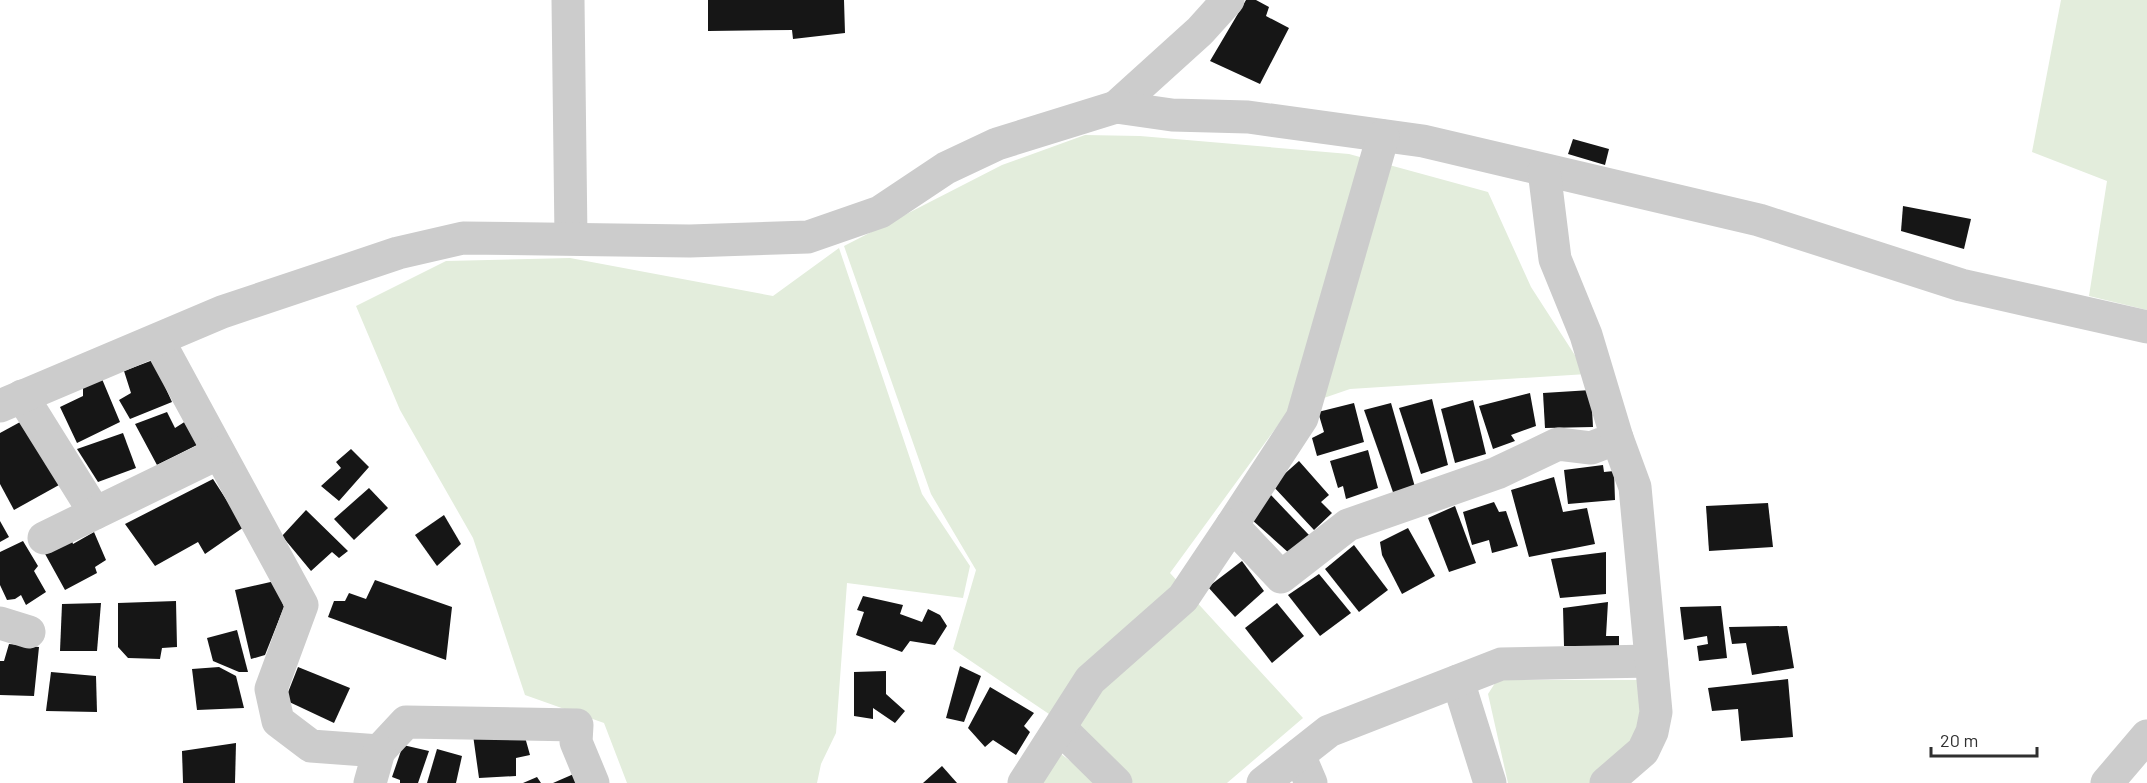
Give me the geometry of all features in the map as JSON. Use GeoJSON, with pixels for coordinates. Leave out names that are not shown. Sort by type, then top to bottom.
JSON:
{"type":"FeatureCollection","features":[{"type":"Feature","properties":{"kind":"street"},"geometry":{"type":"LineString","coordinates":[[568,0],[571,238]]}},
{"type":"Feature","properties":{"kind":"street"},"geometry":{"type":"LineString","coordinates":[[94,513],[11,401],[222,312],[398,253],[463,238],[690,241],[807,237],[880,212],[946,168],[997,144],[1116,107],[1200,31],[1228,0]]}},
{"type":"Feature","properties":{"kind":"street"},"geometry":{"type":"LineString","coordinates":[[1116,107],[1172,115],[1248,117],[1423,141],[1759,220],[1961,285],[2147,327]]}},
{"type":"Feature","properties":{"kind":"street"},"geometry":{"type":"LineString","coordinates":[[1024,783],[1090,680],[1183,598],[1302,418],[1383,136]]}},
{"type":"Feature","properties":{"kind":"street"},"geometry":{"type":"LineString","coordinates":[[1544,170],[1555,259],[1586,335],[1617,438],[1635,487],[1656,712],[1652,732],[1643,751],[1606,783]]}},
{"type":"Feature","properties":{"kind":"street"},"geometry":{"type":"LineString","coordinates":[[158,340],[302,605],[271,689],[278,722],[311,746],[379,752]]}},
{"type":"Feature","properties":{"kind":"street"},"geometry":{"type":"LineString","coordinates":[[1232,525],[1281,577],[1348,525],[1497,473],[1558,444],[1591,448],[1617,438]]}},
{"type":"Feature","properties":{"kind":"street"},"geometry":{"type":"LineString","coordinates":[[44,538],[219,453]]}},
{"type":"Feature","properties":{"kind":"street"},"geometry":{"type":"LineString","coordinates":[[1263,783],[1305,769],[1329,731],[1501,664],[1651,661]]}},
{"type":"Feature","properties":{"kind":"street"},"geometry":{"type":"LineString","coordinates":[[1458,681],[1490,783]]}},
{"type":"Feature","properties":{"kind":"street"},"geometry":{"type":"LineString","coordinates":[[370,783],[379,752],[406,722],[577,725],[576,742],[593,783]]}},
{"type":"Feature","properties":{"kind":"street"},"geometry":{"type":"LineString","coordinates":[[1060,728],[1116,783]]}},
{"type":"Feature","properties":{"kind":"street"},"geometry":{"type":"LineString","coordinates":[[2107,783],[2147,735]]}},
{"type":"Feature","properties":{"kind":"green space"},"geometry":{"type":"Polygon","coordinates":[[[2061,0],[2147,0],[2147,310],[2089,296],[2107,181],[2032,152],[2061,0]]]}},
{"type":"Feature","properties":{"kind":"green space"},"geometry":{"type":"Polygon","coordinates":[[[1085,135],[1140,136],[1349,154],[1488,192],[1531,287],[1587,374],[1350,389],[1289,410],[1170,573],[1303,718],[1227,783],[1133,783],[1049,714],[953,649],[976,570],[931,494],[844,246],[1002,165],[1085,135]]]}},
{"type":"Feature","properties":{"kind":"green space"},"geometry":{"type":"Polygon","coordinates":[[[839,248],[922,494],[970,566],[963,598],[847,583],[836,733],[821,764],[817,783],[627,783],[604,723],[525,695],[473,538],[400,410],[356,306],[446,261],[570,258],[773,296],[839,248]]]}},
{"type":"Feature","properties":{"kind":"green space"},"geometry":{"type":"Polygon","coordinates":[[[1497,680],[1642,680],[1638,741],[1590,783],[1508,783],[1488,694],[1497,680]]]}},
{"type":"Feature","properties":{"kind":"green space"},"geometry":{"type":"Polygon","coordinates":[[[1061,754],[1100,783],[1042,783],[1061,754]]]}},
{"type":"Feature","properties":{"kind":"building"},"geometry":{"type":"Polygon","coordinates":[[[708,0],[844,0],[845,33],[793,39],[792,30],[708,31],[708,0]]]}},
{"type":"Feature","properties":{"kind":"building"},"geometry":{"type":"Polygon","coordinates":[[[1246,0],[1256,0],[1269,7],[1266,16],[1289,28],[1260,84],[1210,61],[1246,0]]]}},
{"type":"Feature","properties":{"kind":"building"},"geometry":{"type":"Polygon","coordinates":[[[1573,139],[1609,149],[1605,165],[1568,154],[1573,139]]]}},
{"type":"Feature","properties":{"kind":"building"},"geometry":{"type":"Polygon","coordinates":[[[1903,206],[1971,219],[1964,249],[1901,231],[1903,206]]]}},
{"type":"Feature","properties":{"kind":"building"},"geometry":{"type":"Polygon","coordinates":[[[153,360],[172,402],[130,419],[119,400],[131,393],[124,371],[153,360]]]}},
{"type":"Feature","properties":{"kind":"building"},"geometry":{"type":"Polygon","coordinates":[[[102,379],[120,422],[77,443],[60,407],[83,396],[83,387],[102,379]]]}},
{"type":"Feature","properties":{"kind":"building"},"geometry":{"type":"Polygon","coordinates":[[[1591,390],[1593,427],[1545,428],[1543,393],[1591,390]]]}},
{"type":"Feature","properties":{"kind":"building"},"geometry":{"type":"Polygon","coordinates":[[[1530,393],[1536,426],[1511,435],[1515,441],[1493,449],[1479,406],[1530,393]]]}},
{"type":"Feature","properties":{"kind":"building"},"geometry":{"type":"Polygon","coordinates":[[[1432,399],[1448,465],[1421,474],[1399,408],[1432,399]]]}},
{"type":"Feature","properties":{"kind":"building"},"geometry":{"type":"Polygon","coordinates":[[[1473,400],[1486,454],[1455,463],[1441,409],[1473,400]]]}},
{"type":"Feature","properties":{"kind":"building"},"geometry":{"type":"Polygon","coordinates":[[[1354,403],[1364,442],[1317,456],[1312,438],[1324,432],[1318,412],[1354,403]]]}},
{"type":"Feature","properties":{"kind":"building"},"geometry":{"type":"Polygon","coordinates":[[[1391,403],[1415,487],[1394,495],[1364,410],[1391,403]]]}},
{"type":"Feature","properties":{"kind":"building"},"geometry":{"type":"Polygon","coordinates":[[[167,412],[175,428],[186,421],[199,444],[157,465],[135,424],[167,412]]]}},
{"type":"Feature","properties":{"kind":"building"},"geometry":{"type":"Polygon","coordinates":[[[22,421],[59,485],[14,510],[0,484],[0,433],[22,421]]]}},
{"type":"Feature","properties":{"kind":"building"},"geometry":{"type":"Polygon","coordinates":[[[123,433],[136,468],[98,482],[77,449],[123,433]]]}},
{"type":"Feature","properties":{"kind":"building"},"geometry":{"type":"Polygon","coordinates":[[[351,449],[369,467],[339,501],[321,486],[341,468],[336,462],[351,449]]]}},
{"type":"Feature","properties":{"kind":"building"},"geometry":{"type":"Polygon","coordinates":[[[1368,450],[1378,488],[1346,499],[1343,486],[1338,488],[1330,461],[1368,450]]]}},
{"type":"Feature","properties":{"kind":"building"},"geometry":{"type":"Polygon","coordinates":[[[1299,461],[1329,495],[1321,502],[1332,513],[1314,530],[1272,485],[1299,461]]]}},
{"type":"Feature","properties":{"kind":"building"},"geometry":{"type":"Polygon","coordinates":[[[1603,465],[1604,472],[1614,471],[1615,500],[1568,504],[1564,470],[1603,465]]]}},
{"type":"Feature","properties":{"kind":"building"},"geometry":{"type":"Polygon","coordinates":[[[1554,477],[1563,512],[1587,508],[1595,544],[1529,557],[1511,490],[1554,477]]]}},
{"type":"Feature","properties":{"kind":"building"},"geometry":{"type":"Polygon","coordinates":[[[213,479],[244,527],[205,554],[198,542],[155,566],[125,524],[213,479]]]}},
{"type":"Feature","properties":{"kind":"building"},"geometry":{"type":"Polygon","coordinates":[[[369,488],[388,508],[354,540],[334,519],[369,488]]]}},
{"type":"Feature","properties":{"kind":"building"},"geometry":{"type":"Polygon","coordinates":[[[1270,494],[1309,535],[1290,554],[1251,519],[1270,494]]]}},
{"type":"Feature","properties":{"kind":"building"},"geometry":{"type":"Polygon","coordinates":[[[1494,502],[1499,512],[1506,511],[1518,546],[1492,553],[1489,540],[1472,545],[1463,512],[1494,502]]]}},
{"type":"Feature","properties":{"kind":"building"},"geometry":{"type":"Polygon","coordinates":[[[1768,503],[1773,547],[1709,551],[1706,506],[1768,503]]]}},
{"type":"Feature","properties":{"kind":"building"},"geometry":{"type":"Polygon","coordinates":[[[1455,506],[1476,563],[1449,572],[1428,518],[1455,506]]]}},
{"type":"Feature","properties":{"kind":"building"},"geometry":{"type":"Polygon","coordinates":[[[306,510],[348,551],[339,558],[332,552],[311,571],[282,536],[306,510]]]}},
{"type":"Feature","properties":{"kind":"building"},"geometry":{"type":"Polygon","coordinates":[[[444,515],[461,544],[437,566],[415,535],[444,515]]]}},
{"type":"Feature","properties":{"kind":"building"},"geometry":{"type":"Polygon","coordinates":[[[0,521],[9,537],[0,542],[0,521]]]}},
{"type":"Feature","properties":{"kind":"building"},"geometry":{"type":"Polygon","coordinates":[[[1408,528],[1435,576],[1402,594],[1382,555],[1380,542],[1408,528]]]}},
{"type":"Feature","properties":{"kind":"building"},"geometry":{"type":"Polygon","coordinates":[[[94,532],[106,560],[95,567],[97,573],[65,590],[44,552],[71,538],[73,544],[94,532]]]}},
{"type":"Feature","properties":{"kind":"building"},"geometry":{"type":"Polygon","coordinates":[[[23,541],[38,566],[34,571],[46,592],[26,605],[21,595],[7,600],[0,585],[0,552],[23,541]]]}},
{"type":"Feature","properties":{"kind":"building"},"geometry":{"type":"Polygon","coordinates":[[[1354,545],[1388,590],[1359,612],[1325,569],[1354,545]]]}},
{"type":"Feature","properties":{"kind":"building"},"geometry":{"type":"Polygon","coordinates":[[[1606,552],[1606,594],[1560,598],[1551,559],[1606,552]]]}},
{"type":"Feature","properties":{"kind":"building"},"geometry":{"type":"Polygon","coordinates":[[[1242,561],[1264,591],[1235,617],[1208,587],[1242,561]]]}},
{"type":"Feature","properties":{"kind":"building"},"geometry":{"type":"Polygon","coordinates":[[[1319,574],[1351,613],[1320,636],[1288,595],[1319,574]]]}},
{"type":"Feature","properties":{"kind":"building"},"geometry":{"type":"Polygon","coordinates":[[[375,580],[452,607],[446,660],[328,617],[334,601],[345,601],[349,593],[366,599],[375,580]]]}},
{"type":"Feature","properties":{"kind":"building"},"geometry":{"type":"Polygon","coordinates":[[[275,581],[284,607],[265,655],[251,659],[235,590],[275,581]]]}},
{"type":"Feature","properties":{"kind":"building"},"geometry":{"type":"Polygon","coordinates":[[[863,596],[903,605],[900,614],[922,622],[928,609],[940,615],[947,626],[935,645],[910,641],[902,652],[856,635],[864,612],[857,610],[863,596]]]}},
{"type":"Feature","properties":{"kind":"building"},"geometry":{"type":"Polygon","coordinates":[[[176,601],[177,647],[162,648],[160,659],[128,658],[118,647],[118,603],[176,601]]]}},
{"type":"Feature","properties":{"kind":"building"},"geometry":{"type":"Polygon","coordinates":[[[1608,602],[1606,636],[1619,636],[1619,647],[1564,646],[1563,608],[1608,602]]]}},
{"type":"Feature","properties":{"kind":"building"},"geometry":{"type":"Polygon","coordinates":[[[101,603],[97,651],[60,651],[62,604],[101,603]]]}},
{"type":"Feature","properties":{"kind":"building"},"geometry":{"type":"Polygon","coordinates":[[[1277,603],[1304,636],[1272,663],[1245,628],[1277,603]]]}},
{"type":"Feature","properties":{"kind":"building"},"geometry":{"type":"Polygon","coordinates":[[[1721,606],[1727,658],[1699,661],[1697,646],[1708,644],[1707,636],[1684,640],[1680,607],[1721,606]]]}},
{"type":"Feature","properties":{"kind":"building"},"geometry":{"type":"Polygon","coordinates":[[[1787,626],[1794,668],[1752,675],[1746,643],[1732,644],[1729,627],[1787,626]]]}},
{"type":"Feature","properties":{"kind":"building"},"geometry":{"type":"Polygon","coordinates":[[[237,630],[248,672],[239,672],[213,661],[207,638],[237,630]]]}},
{"type":"Feature","properties":{"kind":"building"},"geometry":{"type":"Polygon","coordinates":[[[9,644],[39,647],[34,696],[0,695],[0,661],[4,661],[9,644]]]}},
{"type":"Feature","properties":{"kind":"building"},"geometry":{"type":"Polygon","coordinates":[[[960,666],[981,676],[964,722],[946,718],[960,666]]]}},
{"type":"Feature","properties":{"kind":"building"},"geometry":{"type":"Polygon","coordinates":[[[219,667],[236,676],[244,708],[197,710],[192,669],[219,667]]]}},
{"type":"Feature","properties":{"kind":"building"},"geometry":{"type":"Polygon","coordinates":[[[298,667],[350,688],[334,723],[285,700],[298,667]]]}},
{"type":"Feature","properties":{"kind":"building"},"geometry":{"type":"Polygon","coordinates":[[[886,671],[886,694],[905,711],[895,723],[873,708],[873,719],[854,716],[854,672],[886,671]]]}},
{"type":"Feature","properties":{"kind":"building"},"geometry":{"type":"Polygon","coordinates":[[[51,672],[96,676],[97,712],[46,711],[51,672]]]}},
{"type":"Feature","properties":{"kind":"building"},"geometry":{"type":"Polygon","coordinates":[[[1788,679],[1793,737],[1741,741],[1738,709],[1712,711],[1708,688],[1788,679]]]}},
{"type":"Feature","properties":{"kind":"building"},"geometry":{"type":"Polygon","coordinates":[[[990,687],[1034,713],[1024,726],[1030,732],[1016,755],[993,740],[985,747],[968,728],[990,687]]]}},
{"type":"Feature","properties":{"kind":"building"},"geometry":{"type":"Polygon","coordinates":[[[523,730],[530,755],[516,758],[516,776],[479,778],[473,735],[523,730]]]}},
{"type":"Feature","properties":{"kind":"building"},"geometry":{"type":"Polygon","coordinates":[[[236,743],[235,783],[183,783],[182,751],[236,743]]]}},
{"type":"Feature","properties":{"kind":"building"},"geometry":{"type":"Polygon","coordinates":[[[403,745],[429,751],[418,783],[400,783],[400,780],[392,777],[403,745]]]}},
{"type":"Feature","properties":{"kind":"building"},"geometry":{"type":"Polygon","coordinates":[[[437,749],[462,756],[456,783],[427,783],[437,749]]]}},
{"type":"Feature","properties":{"kind":"building"},"geometry":{"type":"Polygon","coordinates":[[[942,766],[957,783],[923,783],[942,766]]]}},
{"type":"Feature","properties":{"kind":"building"},"geometry":{"type":"Polygon","coordinates":[[[576,773],[580,783],[553,783],[576,773]]]}},
{"type":"Feature","properties":{"kind":"building"},"geometry":{"type":"Polygon","coordinates":[[[537,777],[541,783],[523,783],[537,777]]]}}]}
